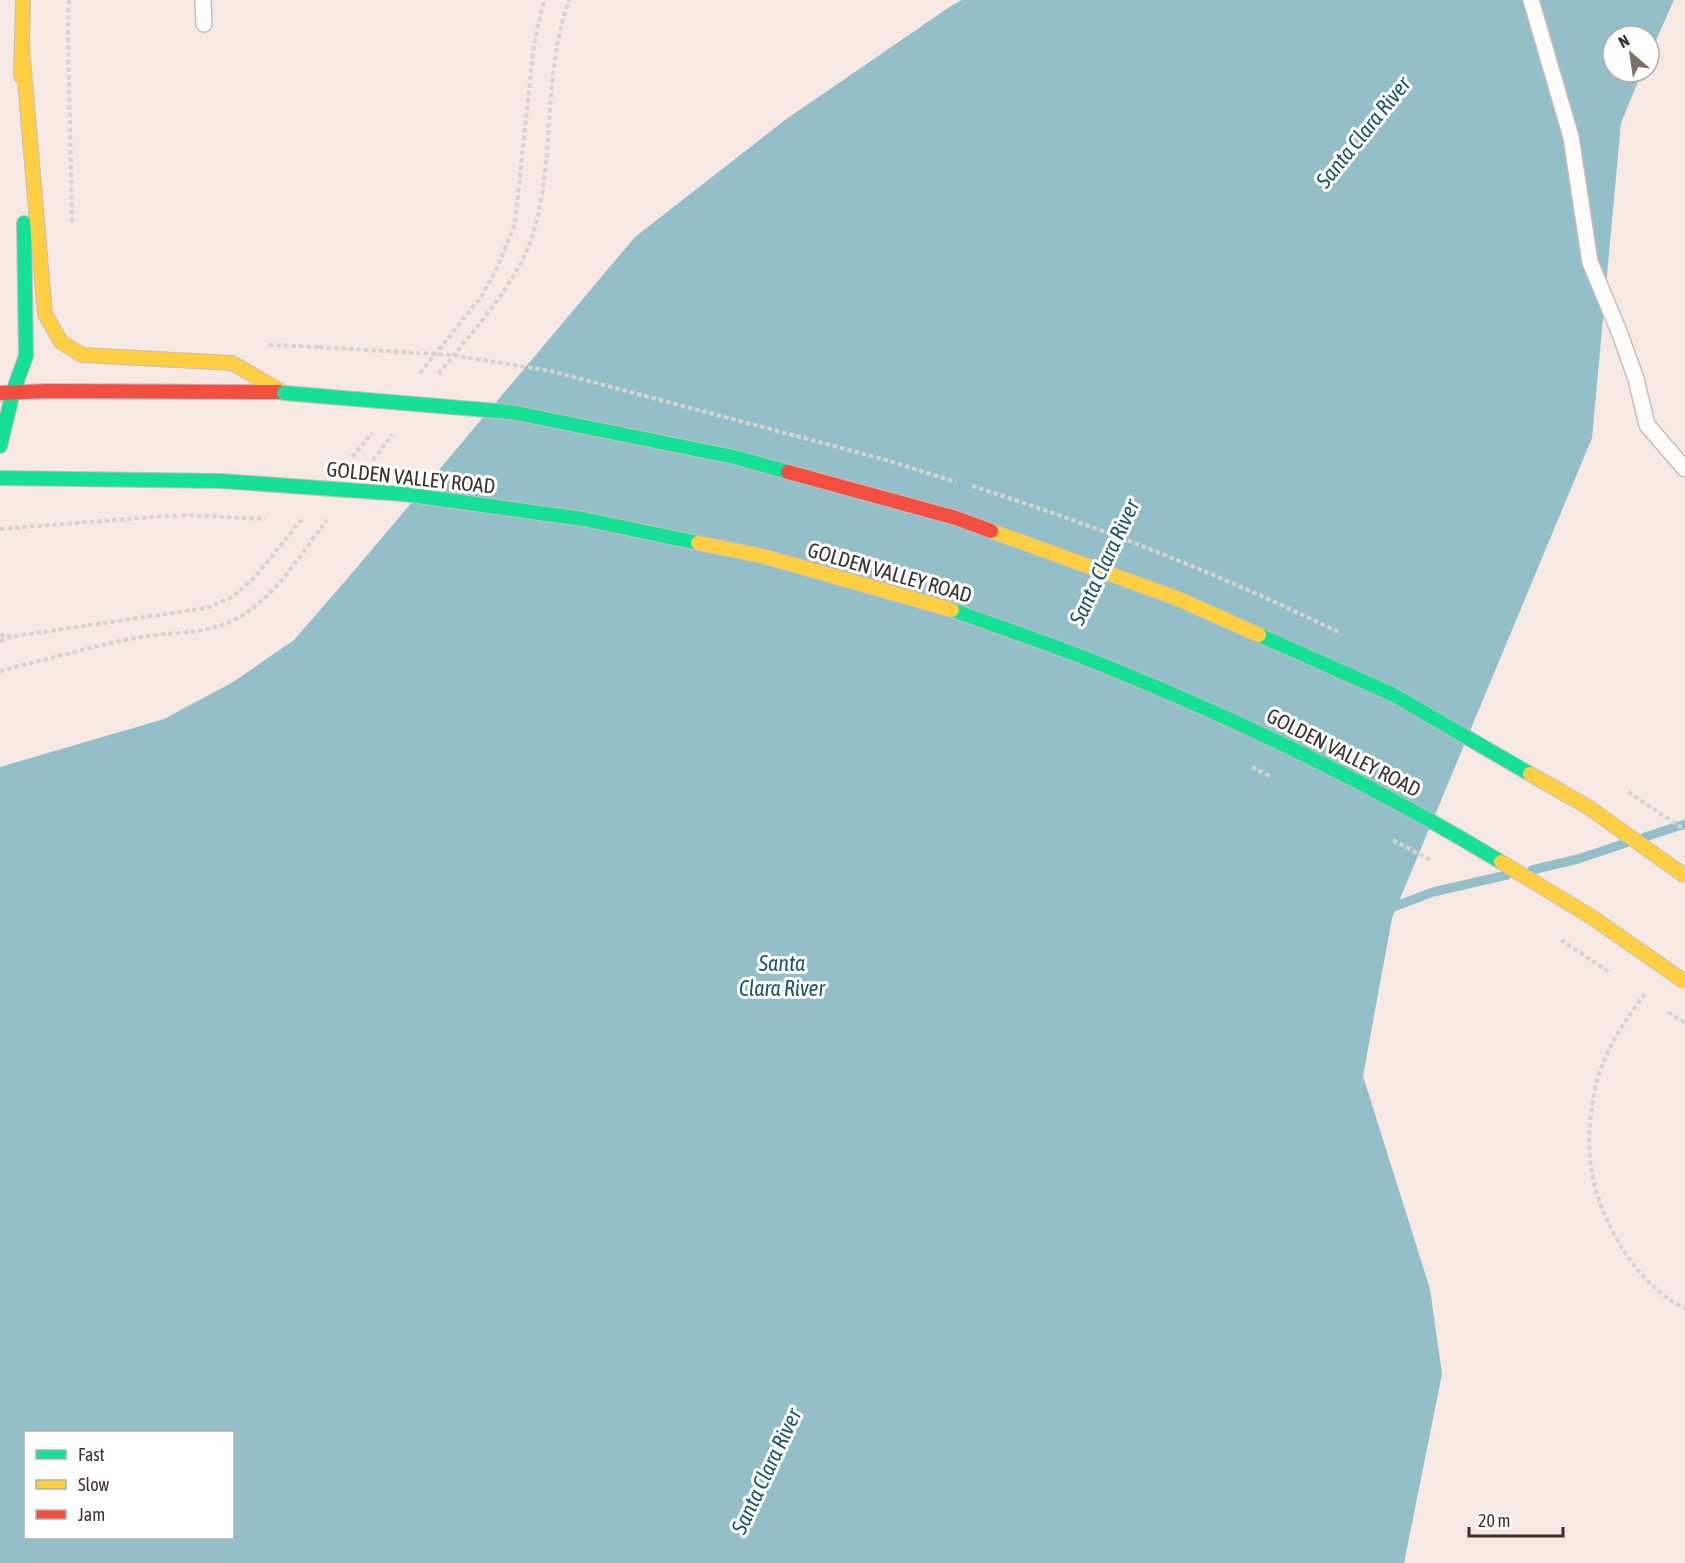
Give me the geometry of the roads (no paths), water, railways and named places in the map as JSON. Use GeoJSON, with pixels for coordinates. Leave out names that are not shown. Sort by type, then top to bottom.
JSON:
{"type":"FeatureCollection","features":[{"type":"Feature","properties":{"kind":"main road"},"geometry":{"type":"LineString","coordinates":[[0,446],[7,393],[26,356],[21,78],[23,0]]}},
{"type":"Feature","properties":{"kind":"main road"},"geometry":{"type":"LineString","coordinates":[[22,46],[45,314],[61,342],[82,356],[232,363],[284,393]]}},
{"type":"Feature","properties":{"kind":"main road"},"geometry":{"type":"LineString","coordinates":[[7,393],[186,390],[284,393],[511,412],[734,457],[956,518],[1176,598],[1392,694],[1588,807],[1685,876]]}},
{"type":"Feature","properties":{"kind":"main road","name":"GOLDEN VALLEY ROAD"},"geometry":{"type":"LineString","coordinates":[[0,478],[220,481],[403,494],[583,519],[762,556],[937,605],[1109,667],[1276,739],[1437,823],[1593,918],[1685,982]]}},
{"type":"Feature","properties":{"kind":"lane"},"geometry":{"type":"LineString","coordinates":[[203,0],[204,24]]}},
{"type":"Feature","properties":{"kind":"lane"},"geometry":{"type":"LineString","coordinates":[[1531,0],[1571,137],[1590,262],[1636,379],[1647,425],[1685,469]]}},
{"type":"Feature","properties":{"kind":"water","name":"Santa Clara River"},"geometry":{"type":"Polygon","coordinates":[[[962,0],[1674,0],[1661,29],[1661,24],[1601,24],[1601,84],[1637,84],[1621,123],[1592,438],[1392,918],[1363,1076],[1430,1289],[1442,1374],[1404,1563],[0,1563],[0,767],[164,719],[233,682],[294,640],[635,237],[785,120],[962,0]]]}},
{"type":"Feature","properties":{"kind":"waterway"},"geometry":{"type":"LineString","coordinates":[[1645,837],[1685,824]]}},
{"type":"Feature","properties":{"kind":"waterway"},"geometry":{"type":"LineString","coordinates":[[1532,870],[1578,859],[1626,843]]}},
{"type":"Feature","properties":{"kind":"waterway"},"geometry":{"type":"LineString","coordinates":[[1388,909],[1433,892],[1507,875]]}}]}
